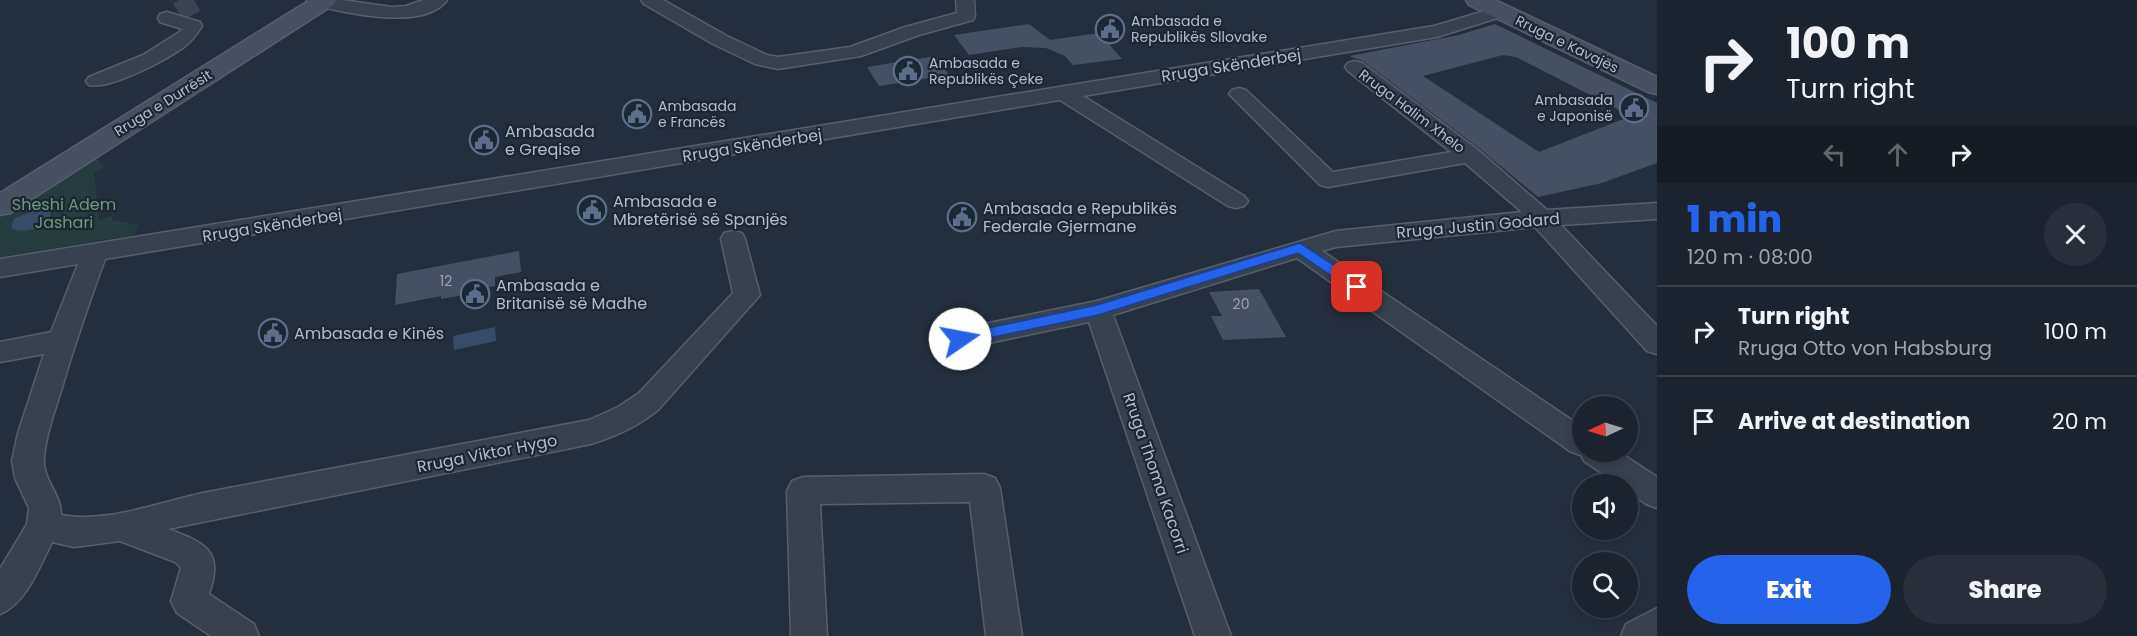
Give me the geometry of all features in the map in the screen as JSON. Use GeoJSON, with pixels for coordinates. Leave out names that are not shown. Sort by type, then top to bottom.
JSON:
{"type":"FeatureCollection","features":[{"type":"Feature","properties":{"kind":"main road","name":"Rruga e Durrësit"},"geometry":{"type":"LineString","coordinates":[[0,206],[322,0]]}},
{"type":"Feature","properties":{"kind":"main road","name":"Rruga e Kavajës"},"geometry":{"type":"LineString","coordinates":[[1478,0],[1507,6],[1657,69]]}},
{"type":"Feature","properties":{"kind":"main road","name":"Rruga e Kavajës"},"geometry":{"type":"LineString","coordinates":[[1507,6],[1657,87]]}},
{"type":"Feature","properties":{"kind":"street"},"geometry":{"type":"LineString","coordinates":[[322,0],[391,21],[406,12],[438,0]]}},
{"type":"Feature","properties":{"kind":"street"},"geometry":{"type":"LineString","coordinates":[[650,0],[657,6],[741,50],[762,60],[778,63],[854,51],[966,16],[965,0]]}},
{"type":"Feature","properties":{"kind":"street","name":"Rruga Skënderbej"},"geometry":{"type":"LineString","coordinates":[[0,268],[1437,31],[1507,6]]}},
{"type":"Feature","properties":{"kind":"street"},"geometry":{"type":"LineString","coordinates":[[96,81],[146,62],[184,39],[193,26],[167,18],[178,12]]}},
{"type":"Feature","properties":{"kind":"street","name":"Rruga Halim Xhelo"},"geometry":{"type":"LineString","coordinates":[[1355,67],[1470,155],[1542,218],[1657,344]]}},
{"type":"Feature","properties":{"kind":"street"},"geometry":{"type":"LineString","coordinates":[[1064,93],[1236,201]]}},
{"type":"Feature","properties":{"kind":"street","name":"Rruga Halim Xhelo"},"geometry":{"type":"LineString","coordinates":[[1239,94],[1328,180],[1470,155]]}},
{"type":"Feature","properties":{"kind":"street","name":"Rruga Justin Godard"},"geometry":{"type":"LineString","coordinates":[[960,339],[1098,310],[1336,239],[1542,218],[1657,211]]}},
{"type":"Feature","properties":{"kind":"street","name":"Rruga Viktor Hygo"},"geometry":{"type":"LineString","coordinates":[[43,526],[74,532],[120,527],[189,510],[591,432],[617,423],[635,414],[649,401],[747,295],[733,239]]}},
{"type":"Feature","properties":{"kind":"street"},"geometry":{"type":"LineString","coordinates":[[1300,248],[1572,436]]}},
{"type":"Feature","properties":{"kind":"street"},"geometry":{"type":"LineString","coordinates":[[0,598],[24,563],[43,526],[45,508],[31,478],[28,461],[33,433],[62,340],[95,253]]}},
{"type":"Feature","properties":{"kind":"street","name":"Rruga Thoma Kacorri"},"geometry":{"type":"LineString","coordinates":[[1098,310],[1213,636]]}},
{"type":"Feature","properties":{"kind":"street"},"geometry":{"type":"LineString","coordinates":[[0,352],[62,340]]}},
{"type":"Feature","properties":{"kind":"street"},"geometry":{"type":"LineString","coordinates":[[1610,462],[1657,494]]}},
{"type":"Feature","properties":{"kind":"street"},"geometry":{"type":"LineString","coordinates":[[809,636],[803,491],[984,488],[1004,636]]}},
{"type":"Feature","properties":{"kind":"street","name":"Rruga Viktor Hygo"},"geometry":{"type":"LineString","coordinates":[[120,527],[187,551],[199,563],[197,579],[189,601],[241,636]]}},
{"type":"Feature","properties":{"kind":"street"},"geometry":{"type":"LineString","coordinates":[[1639,636],[1657,625]]}},
{"type":"Feature","properties":{"kind":"green space","name":"Sheshi Adem Jashari"},"geometry":{"type":"Polygon","coordinates":[[[90,158],[97,159],[104,168],[94,172],[99,220],[112,216],[112,220],[139,225],[134,235],[0,257],[0,215],[90,158]]]}},
{"type":"Feature","properties":{"kind":"water"},"geometry":{"type":"Polygon","coordinates":[[[39,208],[51,211],[50,217],[42,225],[23,231],[11,228],[14,219],[39,208]]]}},
{"type":"Feature","properties":{"kind":"water"},"geometry":{"type":"Polygon","coordinates":[[[495,327],[496,341],[454,350],[453,336],[495,327]]]}},
{"type":"Feature","properties":{"kind":"building"},"geometry":{"type":"Polygon","coordinates":[[[1029,24],[1050,40],[1099,33],[1122,59],[1073,65],[1065,56],[1046,48],[1022,47],[969,55],[954,35],[1029,24]]]}},
{"type":"Feature","properties":{"kind":"building"},"geometry":{"type":"Polygon","coordinates":[[[1495,24],[1657,103],[1657,163],[1602,183],[1538,197],[1479,148],[1363,61],[1349,56],[1459,35],[1495,24]],[[1503,55],[1423,76],[1539,152],[1631,116],[1516,57],[1503,55]]]}},
{"type":"Feature","properties":{"kind":"building","name":"Ambasada e Republikës Çeke"},"geometry":{"type":"Polygon","coordinates":[[[936,56],[949,75],[879,86],[867,67],[936,56]]]}},
{"type":"Feature","properties":{"kind":"building","name":"Ambasada e Britanisë së Madhe"},"geometry":{"type":"Polygon","coordinates":[[[519,251],[521,272],[495,277],[495,286],[468,291],[469,294],[441,299],[441,296],[395,305],[397,274],[519,251]]]}},
{"type":"Feature","properties":{"kind":"building"},"geometry":{"type":"Polygon","coordinates":[[[1259,289],[1286,337],[1223,340],[1211,316],[1222,316],[1209,292],[1259,289]]]}},
{"type":"Feature","properties":{"kind":"tunnel"},"geometry":{"type":"LineString","coordinates":[[178,12],[199,0]]}},
{"type":"Feature","properties":{"kind":"place","name":"Ambasada e Republikës Sllovake"},"geometry":{"type":"Point","coordinates":[1110,29]}},
{"type":"Feature","properties":{"kind":"place","name":"Ambasada e Republikës Çeke"},"geometry":{"type":"Point","coordinates":[908,71]}},
{"type":"Feature","properties":{"kind":"place","name":"Ambasada e Japonisë"},"geometry":{"type":"Point","coordinates":[1634,108]}},
{"type":"Feature","properties":{"kind":"place","name":"Ambasada e Francës"},"geometry":{"type":"Point","coordinates":[637,114]}},
{"type":"Feature","properties":{"kind":"place","name":"Ambasada e Greqise"},"geometry":{"type":"Point","coordinates":[484,140]}},
{"type":"Feature","properties":{"kind":"place","name":"Ambasada e Mbretërisë së Spanjës"},"geometry":{"type":"Point","coordinates":[592,210]}},
{"type":"Feature","properties":{"kind":"place","name":"Ambasada e Republikës Federale Gjermane"},"geometry":{"type":"Point","coordinates":[962,217]}},
{"type":"Feature","properties":{"kind":"place","name":"Ambasada e Britanisë së Madhe"},"geometry":{"type":"Point","coordinates":[475,294]}},
{"type":"Feature","properties":{"kind":"place","name":"Ambasada e Kinës"},"geometry":{"type":"Point","coordinates":[273,333]}},
{"type":"Feature","properties":{"kind":"route"},"geometry":{"type":"LineString","coordinates":[[960,339],[1098,310],[1300,248],[1357,287]]}}]}
